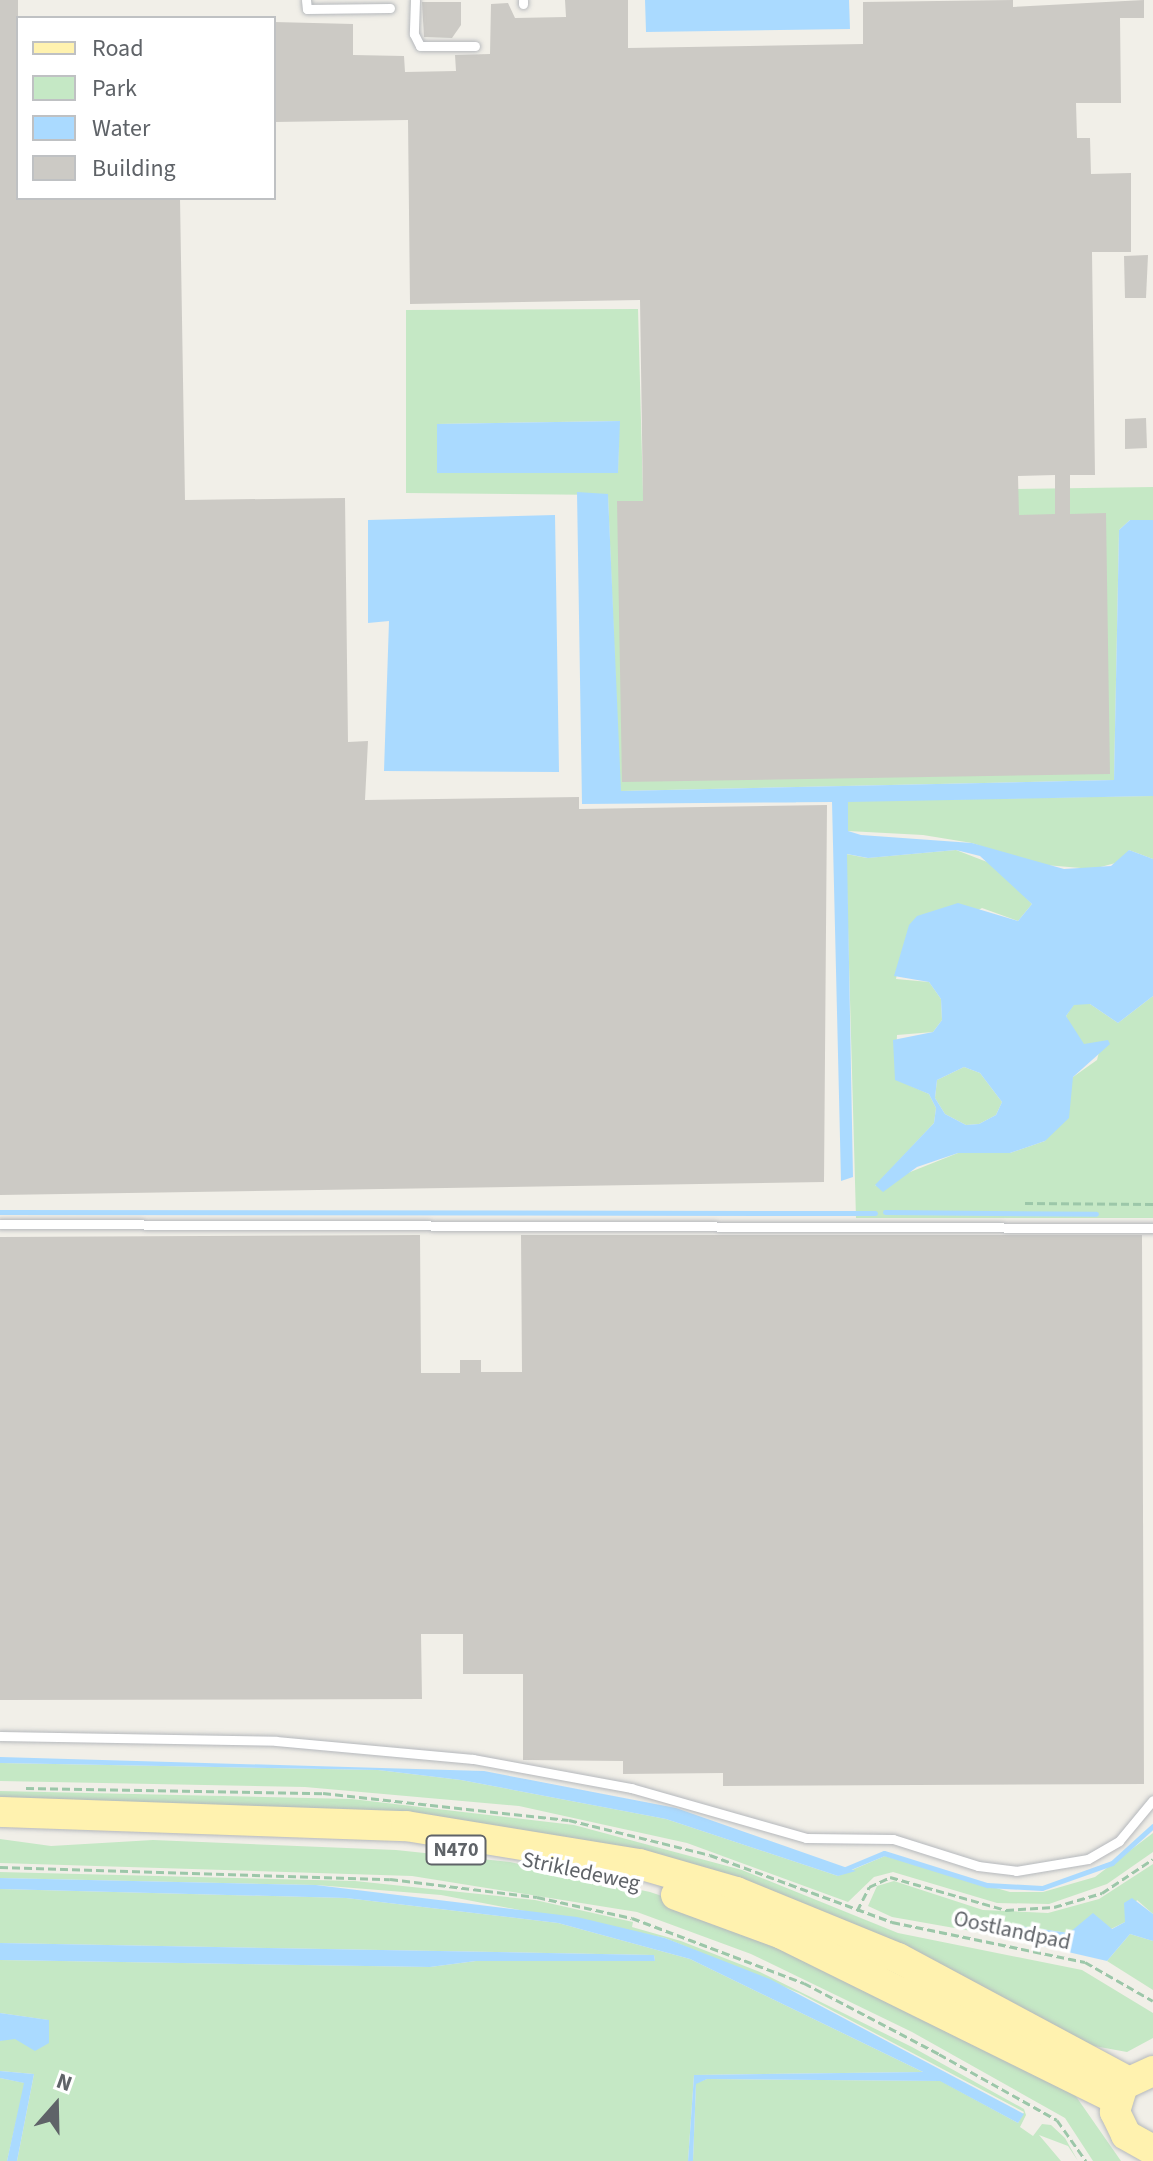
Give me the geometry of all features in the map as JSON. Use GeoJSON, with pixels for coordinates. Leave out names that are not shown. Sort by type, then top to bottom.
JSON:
{"type":"FeatureCollection","features":[{"type":"Feature","properties":{"kind":"main road","name":"Strikledeweg"},"geometry":{"type":"LineString","coordinates":[[0,1812],[406,1826],[593,1853],[736,1892],[814,1922],[1088,2056],[1140,2072]]}},
{"type":"Feature","properties":{"kind":"main road","name":"Strikledeweg"},"geometry":{"type":"LineString","coordinates":[[0,1833],[403,1843],[588,1870],[782,1934],[1065,2076],[1140,2072]]}},
{"type":"Feature","properties":{"kind":"main road"},"geometry":{"type":"LineString","coordinates":[[1140,2072],[1120,2127],[1133,2142],[1153,2150]]}},
{"type":"Feature","properties":{"kind":"main road","name":"N470"},"geometry":{"type":"LineString","coordinates":[[1065,2076],[1114,2148],[1134,2161]]}},
{"type":"Feature","properties":{"kind":"lane"},"geometry":{"type":"LineString","coordinates":[[306,0],[307,9],[390,8]]}},
{"type":"Feature","properties":{"kind":"lane"},"geometry":{"type":"LineString","coordinates":[[415,0],[414,34],[420,46],[475,46]]}},
{"type":"Feature","properties":{"kind":"lane"},"geometry":{"type":"LineString","coordinates":[[0,1224],[1153,1228]]}},
{"type":"Feature","properties":{"kind":"lane"},"geometry":{"type":"LineString","coordinates":[[0,1736],[276,1741],[473,1759],[631,1788],[806,1838],[893,1839],[978,1866],[1016,1871],[1088,1859],[1119,1841],[1153,1800]]}},
{"type":"Feature","properties":{"kind":"path"},"geometry":{"type":"LineString","coordinates":[[1025,1203],[1153,1204]]}},
{"type":"Feature","properties":{"kind":"path","name":"Oostlandpad"},"geometry":{"type":"LineString","coordinates":[[1153,1859],[1102,1893],[1054,1907],[1006,1910],[890,1877],[869,1887],[857,1911],[1085,1962],[1153,2001]]}},
{"type":"Feature","properties":{"kind":"path"},"geometry":{"type":"LineString","coordinates":[[0,1867],[390,1879],[537,1897],[632,1918],[804,1983],[939,2054],[1057,2120],[1086,2161]]}},
{"type":"Feature","properties":{"kind":"green space"},"geometry":{"type":"Polygon","coordinates":[[[638,309],[643,494],[1153,487],[1153,520],[1130,520],[1119,530],[1114,780],[620,791],[608,495],[406,493],[406,310],[638,309]],[[619,421],[437,424],[437,473],[618,473],[619,421]]]}},
{"type":"Feature","properties":{"kind":"green space"},"geometry":{"type":"Polygon","coordinates":[[[1153,796],[1153,859],[1129,850],[1123,861],[1093,869],[1033,864],[972,843],[923,835],[848,831],[848,801],[1153,796]]]}},
{"type":"Feature","properties":{"kind":"green space"},"geometry":{"type":"Polygon","coordinates":[[[956,850],[995,865],[1032,904],[1018,921],[982,908],[901,954],[896,979],[929,982],[941,999],[942,1020],[933,1032],[897,1035],[895,1079],[929,1094],[936,1108],[934,1123],[875,1186],[958,1153],[1010,1153],[1045,1141],[1073,1077],[1097,1060],[1101,1044],[1084,1045],[1073,1032],[1066,1016],[1074,1004],[1090,1004],[1118,1023],[1153,996],[1153,1218],[856,1218],[846,854],[867,858],[956,850]]]}},
{"type":"Feature","properties":{"kind":"green space"},"geometry":{"type":"Polygon","coordinates":[[[964,1067],[980,1073],[1002,1102],[996,1115],[979,1124],[966,1125],[945,1114],[935,1098],[937,1080],[964,1067]]]}},
{"type":"Feature","properties":{"kind":"green space"},"geometry":{"type":"Polygon","coordinates":[[[0,1763],[378,1770],[461,1780],[666,1819],[838,1876],[885,1856],[1010,1892],[1043,1892],[1095,1877],[1153,1833],[1153,1852],[1107,1884],[1049,1904],[997,1903],[893,1872],[874,1877],[848,1902],[687,1843],[519,1806],[305,1787],[0,1781],[0,1763]]]}},
{"type":"Feature","properties":{"kind":"green space"},"geometry":{"type":"Polygon","coordinates":[[[0,1791],[352,1799],[574,1825],[742,1870],[898,1933],[1082,1970],[1153,2013],[1153,2038],[1127,2052],[1094,2046],[635,1859],[0,1809],[0,1791]]]}},
{"type":"Feature","properties":{"kind":"green space"},"geometry":{"type":"Polygon","coordinates":[[[0,1839],[51,1846],[153,1840],[396,1850],[510,1862],[650,1892],[713,1913],[1075,2095],[1121,2161],[1093,2161],[1065,2118],[912,2032],[751,1954],[637,1912],[412,1876],[0,1863],[0,1839]]]}},
{"type":"Feature","properties":{"kind":"green space"},"geometry":{"type":"Polygon","coordinates":[[[1153,1864],[1153,1914],[1137,1900],[1125,1922],[1111,1929],[1096,1916],[1069,1933],[1006,1924],[994,1935],[892,1917],[868,1906],[877,1886],[894,1881],[983,1910],[1048,1913],[1099,1899],[1153,1864]]]}},
{"type":"Feature","properties":{"kind":"green space"},"geometry":{"type":"Polygon","coordinates":[[[0,1872],[355,1881],[535,1900],[633,1922],[632,1927],[681,1941],[760,1972],[912,2047],[1024,2109],[1026,2115],[1020,2127],[1033,2136],[1042,2124],[1051,2125],[1065,2138],[1078,2161],[1068,2146],[1039,2135],[1061,2161],[693,2161],[696,2083],[707,2079],[941,2081],[1018,2123],[1024,2112],[799,1993],[665,1938],[441,1895],[316,1885],[0,1878],[0,1872]]]}},
{"type":"Feature","properties":{"kind":"green space"},"geometry":{"type":"Polygon","coordinates":[[[0,1889],[346,1898],[558,1923],[690,1959],[923,2072],[694,2075],[688,2161],[17,2161],[34,2074],[0,2071],[0,2041],[48,2020],[0,2013],[0,1960],[430,1967],[476,1961],[655,1961],[654,1955],[0,1943],[0,1889]]]}},
{"type":"Feature","properties":{"kind":"green space"},"geometry":{"type":"Polygon","coordinates":[[[1130,1934],[1153,1941],[1153,1990],[1107,1961],[1130,1934]]]}},
{"type":"Feature","properties":{"kind":"green space"},"geometry":{"type":"Polygon","coordinates":[[[0,2078],[25,2083],[7,2161],[0,2161],[0,2078]]]}},
{"type":"Feature","properties":{"kind":"water"},"geometry":{"type":"Polygon","coordinates":[[[645,0],[849,0],[850,29],[646,32],[645,0]]]}},
{"type":"Feature","properties":{"kind":"water"},"geometry":{"type":"Polygon","coordinates":[[[620,421],[618,473],[437,473],[437,424],[620,421]]]}},
{"type":"Feature","properties":{"kind":"water"},"geometry":{"type":"Polygon","coordinates":[[[577,492],[608,494],[621,791],[1114,780],[1119,530],[1130,520],[1153,520],[1153,796],[848,802],[848,831],[861,835],[972,843],[1064,869],[1111,866],[1129,850],[1153,859],[1153,996],[1118,1023],[1090,1004],[1074,1005],[1066,1016],[1084,1044],[1108,1040],[1110,1044],[1073,1077],[1069,1118],[1045,1141],[1010,1153],[958,1153],[917,1167],[883,1192],[875,1185],[934,1123],[936,1108],[929,1094],[895,1080],[893,1040],[933,1032],[942,1020],[941,999],[929,982],[894,976],[909,925],[917,916],[958,903],[1018,921],[1032,904],[980,856],[956,850],[868,858],[847,854],[853,1177],[841,1181],[832,802],[582,804],[577,492]],[[964,1067],[937,1080],[935,1098],[945,1114],[966,1125],[979,1124],[996,1115],[1002,1102],[980,1073],[964,1067]]]}},
{"type":"Feature","properties":{"kind":"water"},"geometry":{"type":"Polygon","coordinates":[[[555,515],[559,772],[384,771],[389,621],[368,623],[368,520],[555,515]]]}},
{"type":"Feature","properties":{"kind":"water"},"geometry":{"type":"Polygon","coordinates":[[[0,1757],[484,1771],[676,1808],[856,1871],[838,1876],[666,1819],[461,1780],[378,1770],[0,1763],[0,1757]]]}},
{"type":"Feature","properties":{"kind":"water"},"geometry":{"type":"Polygon","coordinates":[[[0,1878],[316,1885],[577,1917],[665,1938],[770,1979],[1024,2114],[1018,2123],[940,2081],[707,2079],[696,2084],[693,2161],[688,2161],[694,2075],[923,2072],[690,1959],[558,1923],[346,1898],[0,1889],[0,1878]]]}},
{"type":"Feature","properties":{"kind":"water"},"geometry":{"type":"Polygon","coordinates":[[[1132,1898],[1153,1914],[1153,1941],[1130,1934],[1107,1961],[994,1935],[1006,1924],[1069,1933],[1093,1913],[1112,1929],[1125,1922],[1124,1903],[1132,1898]]]}},
{"type":"Feature","properties":{"kind":"water"},"geometry":{"type":"Polygon","coordinates":[[[0,1943],[654,1955],[655,1961],[476,1961],[430,1967],[0,1960],[0,1943]]]}},
{"type":"Feature","properties":{"kind":"water"},"geometry":{"type":"Polygon","coordinates":[[[0,2013],[49,2020],[49,2043],[35,2051],[15,2039],[0,2041],[0,2013]]]}},
{"type":"Feature","properties":{"kind":"water"},"geometry":{"type":"Polygon","coordinates":[[[0,2071],[34,2074],[17,2161],[7,2161],[24,2083],[0,2078],[0,2071]]]}},
{"type":"Feature","properties":{"kind":"building"},"geometry":{"type":"Polygon","coordinates":[[[0,0],[18,0],[16,200],[180,200],[185,500],[345,498],[348,742],[368,741],[365,800],[579,797],[579,809],[827,805],[824,1182],[0,1195],[0,0]]]}},
{"type":"Feature","properties":{"kind":"building"},"geometry":{"type":"Polygon","coordinates":[[[565,0],[628,0],[628,48],[863,44],[863,2],[1013,0],[1013,7],[1144,0],[1144,18],[1120,18],[1121,103],[1076,103],[1077,138],[1090,138],[1091,174],[1131,173],[1131,252],[1092,252],[1095,475],[1070,475],[1070,514],[1106,513],[1110,774],[622,782],[617,501],[643,501],[640,300],[410,304],[408,120],[276,122],[276,22],[353,24],[353,55],[404,56],[405,72],[456,71],[455,55],[490,54],[491,4],[508,3],[515,18],[566,17],[565,0]],[[1055,475],[1018,476],[1019,515],[1055,514],[1055,475]]]}},
{"type":"Feature","properties":{"kind":"building"},"geometry":{"type":"Polygon","coordinates":[[[422,2],[461,2],[461,25],[452,38],[424,37],[422,2]]]}},
{"type":"Feature","properties":{"kind":"building"},"geometry":{"type":"Polygon","coordinates":[[[1148,255],[1146,298],[1125,298],[1124,256],[1148,255]]]}},
{"type":"Feature","properties":{"kind":"building"},"geometry":{"type":"Polygon","coordinates":[[[1146,418],[1147,448],[1125,449],[1125,419],[1146,418]]]}},
{"type":"Feature","properties":{"kind":"building"},"geometry":{"type":"Polygon","coordinates":[[[420,1235],[421,1373],[460,1373],[460,1360],[481,1360],[481,1372],[522,1372],[521,1235],[1142,1235],[1144,1784],[723,1786],[723,1773],[623,1774],[623,1761],[523,1760],[523,1674],[463,1674],[463,1634],[421,1634],[422,1699],[0,1700],[0,1237],[420,1235]]]}},
{"type":"Feature","properties":{"kind":"waterway"},"geometry":{"type":"LineString","coordinates":[[0,1212],[875,1213]]}},
{"type":"Feature","properties":{"kind":"waterway"},"geometry":{"type":"LineString","coordinates":[[885,1212],[1096,1214]]}},
{"type":"Feature","properties":{"kind":"waterway"},"geometry":{"type":"LineString","coordinates":[[843,1870],[884,1853],[987,1885],[1042,1888],[1112,1863],[1153,1826]]}}]}
